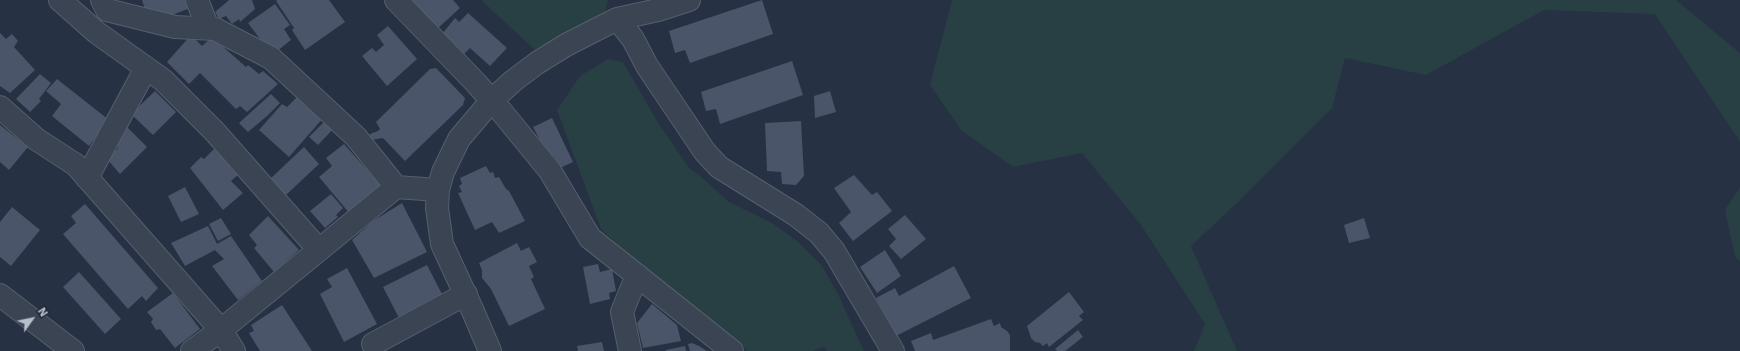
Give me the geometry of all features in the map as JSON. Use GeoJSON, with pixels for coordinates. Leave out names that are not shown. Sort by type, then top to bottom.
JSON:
{"type":"FeatureCollection","features":[{"type":"Feature","properties":{"kind":"street"},"geometry":{"type":"LineString","coordinates":[[60,0],[96,32],[163,80],[214,132],[319,250]]}},
{"type":"Feature","properties":{"kind":"street"},"geometry":{"type":"LineString","coordinates":[[102,0],[108,10],[175,27],[215,29],[271,58],[356,137],[396,187]]}},
{"type":"Feature","properties":{"kind":"street"},"geometry":{"type":"LineString","coordinates":[[197,0],[208,28]]}},
{"type":"Feature","properties":{"kind":"street"},"geometry":{"type":"LineString","coordinates":[[396,0],[492,100],[550,171],[590,238],[732,351]]}},
{"type":"Feature","properties":{"kind":"street"},"geometry":{"type":"LineString","coordinates":[[490,351],[466,294],[442,244],[438,208],[438,190],[442,172],[459,138],[492,100],[513,81],[537,63],[621,9],[658,10],[689,0]]}},
{"type":"Feature","properties":{"kind":"street"},"geometry":{"type":"LineString","coordinates":[[621,9],[633,39],[647,66],[705,152],[719,167],[796,215],[819,232],[834,251],[893,351]]}},
{"type":"Feature","properties":{"kind":"street"},"geometry":{"type":"LineString","coordinates":[[87,178],[146,68]]}},
{"type":"Feature","properties":{"kind":"street"},"geometry":{"type":"LineString","coordinates":[[0,107],[36,139],[76,166],[221,330],[234,351]]}},
{"type":"Feature","properties":{"kind":"street"},"geometry":{"type":"LineString","coordinates":[[192,351],[221,330],[396,187],[438,190]]}},
{"type":"Feature","properties":{"kind":"street"},"geometry":{"type":"LineString","coordinates":[[630,351],[622,312],[637,275]]}},
{"type":"Feature","properties":{"kind":"street"},"geometry":{"type":"LineString","coordinates":[[374,344],[466,294]]}},
{"type":"Feature","properties":{"kind":"street"},"geometry":{"type":"LineString","coordinates":[[0,295],[73,351]]}},
{"type":"Feature","properties":{"kind":"green space"},"geometry":{"type":"Polygon","coordinates":[[[481,0],[608,0],[605,12],[535,50],[481,0]]]}},
{"type":"Feature","properties":{"kind":"green space"},"geometry":{"type":"Polygon","coordinates":[[[952,0],[1676,0],[1740,53],[1740,142],[1655,14],[1544,10],[1426,75],[1345,58],[1332,108],[1238,202],[1191,246],[1237,351],[1194,351],[1205,324],[1141,225],[1082,153],[1013,167],[962,131],[930,85],[952,0]]]}},
{"type":"Feature","properties":{"kind":"green space"},"geometry":{"type":"Polygon","coordinates":[[[608,59],[623,62],[657,121],[689,168],[729,202],[772,223],[797,241],[822,266],[838,294],[864,351],[827,351],[824,347],[813,351],[747,351],[737,339],[643,268],[601,229],[557,110],[580,76],[608,59]]]}},
{"type":"Feature","properties":{"kind":"green space"},"geometry":{"type":"Polygon","coordinates":[[[1740,187],[1740,261],[1735,257],[1725,210],[1740,187]]]}},
{"type":"Feature","properties":{"kind":"building"},"geometry":{"type":"Polygon","coordinates":[[[142,0],[185,0],[188,9],[166,17],[147,15],[142,0]]]}},
{"type":"Feature","properties":{"kind":"building"},"geometry":{"type":"Polygon","coordinates":[[[229,0],[252,0],[255,9],[240,22],[239,19],[232,24],[226,16],[219,19],[215,12],[229,0]]]}},
{"type":"Feature","properties":{"kind":"building"},"geometry":{"type":"Polygon","coordinates":[[[329,0],[345,22],[305,50],[292,30],[294,28],[276,1],[329,0]]]}},
{"type":"Feature","properties":{"kind":"building"},"geometry":{"type":"Polygon","coordinates":[[[412,0],[453,0],[460,8],[437,29],[412,0]]]}},
{"type":"Feature","properties":{"kind":"building"},"geometry":{"type":"Polygon","coordinates":[[[762,0],[773,34],[690,63],[685,50],[675,53],[669,31],[762,0]]]}},
{"type":"Feature","properties":{"kind":"building"},"geometry":{"type":"Polygon","coordinates":[[[275,4],[290,25],[284,29],[291,40],[272,55],[248,23],[275,4]]]}},
{"type":"Feature","properties":{"kind":"building"},"geometry":{"type":"Polygon","coordinates":[[[468,13],[507,48],[490,66],[470,48],[464,54],[442,34],[455,18],[459,22],[468,13]]]}},
{"type":"Feature","properties":{"kind":"building"},"geometry":{"type":"Polygon","coordinates":[[[388,26],[417,59],[387,86],[362,56],[372,48],[376,52],[384,45],[377,35],[388,26]]]}},
{"type":"Feature","properties":{"kind":"building"},"geometry":{"type":"Polygon","coordinates":[[[0,33],[6,39],[12,34],[18,41],[14,47],[35,70],[10,93],[0,86],[0,33]]]}},
{"type":"Feature","properties":{"kind":"building"},"geometry":{"type":"Polygon","coordinates":[[[191,35],[202,46],[212,37],[246,67],[248,65],[259,74],[263,71],[278,84],[247,112],[240,106],[236,109],[200,73],[189,84],[167,62],[191,35]]]}},
{"type":"Feature","properties":{"kind":"building"},"geometry":{"type":"Polygon","coordinates":[[[792,61],[803,95],[720,124],[716,109],[706,111],[701,92],[792,61]]]}},
{"type":"Feature","properties":{"kind":"building"},"geometry":{"type":"Polygon","coordinates":[[[436,68],[465,98],[463,105],[405,161],[383,138],[371,140],[370,134],[380,129],[376,122],[430,69],[436,68]]]}},
{"type":"Feature","properties":{"kind":"building"},"geometry":{"type":"Polygon","coordinates":[[[40,74],[51,83],[39,99],[41,101],[30,112],[16,99],[40,74]]]}},
{"type":"Feature","properties":{"kind":"building"},"geometry":{"type":"Polygon","coordinates":[[[57,79],[109,120],[89,146],[52,116],[61,104],[46,91],[57,79]]]}},
{"type":"Feature","properties":{"kind":"building"},"geometry":{"type":"Polygon","coordinates":[[[155,91],[176,112],[153,135],[131,114],[155,91]]]}},
{"type":"Feature","properties":{"kind":"building"},"geometry":{"type":"Polygon","coordinates":[[[830,91],[836,112],[815,118],[814,96],[830,91]]]}},
{"type":"Feature","properties":{"kind":"building"},"geometry":{"type":"Polygon","coordinates":[[[271,94],[280,103],[248,132],[239,123],[271,94]]]}},
{"type":"Feature","properties":{"kind":"building"},"geometry":{"type":"Polygon","coordinates":[[[299,95],[324,117],[289,157],[259,130],[282,104],[287,107],[299,95]]]}},
{"type":"Feature","properties":{"kind":"building"},"geometry":{"type":"Polygon","coordinates":[[[328,118],[336,126],[318,145],[309,137],[328,118]]]}},
{"type":"Feature","properties":{"kind":"building"},"geometry":{"type":"Polygon","coordinates":[[[552,118],[573,162],[560,168],[554,156],[550,156],[546,148],[544,148],[533,127],[552,118]]]}},
{"type":"Feature","properties":{"kind":"building"},"geometry":{"type":"Polygon","coordinates":[[[801,121],[804,176],[796,185],[782,184],[781,172],[767,171],[765,123],[801,121]]]}},
{"type":"Feature","properties":{"kind":"building"},"geometry":{"type":"Polygon","coordinates":[[[0,125],[28,147],[9,170],[0,162],[0,125]]]}},
{"type":"Feature","properties":{"kind":"building"},"geometry":{"type":"Polygon","coordinates":[[[127,127],[147,147],[120,174],[107,159],[118,148],[115,144],[117,137],[127,127]]]}},
{"type":"Feature","properties":{"kind":"building"},"geometry":{"type":"Polygon","coordinates":[[[344,144],[383,188],[350,214],[319,177],[332,166],[326,158],[344,144]]]}},
{"type":"Feature","properties":{"kind":"building"},"geometry":{"type":"Polygon","coordinates":[[[304,147],[319,164],[286,195],[271,178],[304,147]]]}},
{"type":"Feature","properties":{"kind":"building"},"geometry":{"type":"Polygon","coordinates":[[[214,149],[239,174],[231,181],[243,193],[223,210],[190,168],[201,157],[204,159],[214,149]]]}},
{"type":"Feature","properties":{"kind":"building"},"geometry":{"type":"Polygon","coordinates":[[[486,166],[490,173],[493,172],[495,178],[499,177],[506,189],[509,191],[525,221],[499,233],[492,222],[475,230],[458,193],[462,192],[459,186],[462,184],[460,178],[486,166]]]}},
{"type":"Feature","properties":{"kind":"building"},"geometry":{"type":"Polygon","coordinates":[[[854,175],[872,195],[877,192],[892,211],[853,241],[839,223],[851,212],[834,188],[854,175]]]}},
{"type":"Feature","properties":{"kind":"building"},"geometry":{"type":"Polygon","coordinates":[[[185,187],[199,214],[181,222],[168,196],[185,187]]]}},
{"type":"Feature","properties":{"kind":"building"},"geometry":{"type":"Polygon","coordinates":[[[331,194],[343,208],[336,215],[338,217],[325,228],[310,211],[331,194]]]}},
{"type":"Feature","properties":{"kind":"building"},"geometry":{"type":"Polygon","coordinates":[[[402,203],[427,252],[374,278],[352,240],[373,221],[402,203]]]}},
{"type":"Feature","properties":{"kind":"building"},"geometry":{"type":"Polygon","coordinates":[[[85,204],[158,288],[146,301],[142,296],[128,309],[63,234],[76,223],[71,216],[85,204]]]}},
{"type":"Feature","properties":{"kind":"building"},"geometry":{"type":"Polygon","coordinates":[[[12,207],[40,230],[11,266],[0,257],[0,222],[12,207]]]}},
{"type":"Feature","properties":{"kind":"building"},"geometry":{"type":"Polygon","coordinates":[[[905,215],[926,239],[901,259],[889,246],[896,239],[888,229],[905,215]]]}},
{"type":"Feature","properties":{"kind":"building"},"geometry":{"type":"Polygon","coordinates":[[[268,216],[299,250],[274,272],[254,248],[257,245],[249,235],[268,216]]]}},
{"type":"Feature","properties":{"kind":"building"},"geometry":{"type":"Polygon","coordinates":[[[221,218],[231,234],[218,241],[209,224],[221,218]]]}},
{"type":"Feature","properties":{"kind":"building"},"geometry":{"type":"Polygon","coordinates":[[[1364,218],[1370,238],[1349,243],[1344,225],[1364,218]]]}},
{"type":"Feature","properties":{"kind":"building"},"geometry":{"type":"Polygon","coordinates":[[[208,226],[217,244],[231,236],[262,281],[238,300],[212,266],[224,259],[215,250],[185,266],[171,243],[208,226]]]}},
{"type":"Feature","properties":{"kind":"building"},"geometry":{"type":"Polygon","coordinates":[[[517,243],[521,251],[529,247],[537,262],[529,266],[534,277],[531,279],[545,309],[509,326],[491,289],[482,278],[482,270],[479,263],[517,243]]]}},
{"type":"Feature","properties":{"kind":"building"},"geometry":{"type":"Polygon","coordinates":[[[885,250],[901,276],[877,293],[860,267],[885,250]]]}},
{"type":"Feature","properties":{"kind":"building"},"geometry":{"type":"Polygon","coordinates":[[[598,264],[600,272],[612,269],[616,291],[609,293],[610,299],[590,304],[583,267],[598,264]]]}},
{"type":"Feature","properties":{"kind":"building"},"geometry":{"type":"Polygon","coordinates":[[[427,265],[443,296],[399,318],[383,287],[427,265]]]}},
{"type":"Feature","properties":{"kind":"building"},"geometry":{"type":"Polygon","coordinates":[[[954,266],[971,298],[896,336],[876,298],[895,288],[899,296],[954,266]]]}},
{"type":"Feature","properties":{"kind":"building"},"geometry":{"type":"Polygon","coordinates":[[[347,268],[377,324],[344,342],[320,294],[332,287],[327,279],[347,268]]]}},
{"type":"Feature","properties":{"kind":"building"},"geometry":{"type":"Polygon","coordinates":[[[79,272],[121,319],[105,334],[63,287],[79,272]]]}},
{"type":"Feature","properties":{"kind":"building"},"geometry":{"type":"Polygon","coordinates":[[[1069,292],[1084,312],[1079,316],[1083,320],[1049,347],[1047,343],[1043,346],[1040,343],[1035,342],[1031,338],[1027,326],[1069,292]]]}},
{"type":"Feature","properties":{"kind":"building"},"geometry":{"type":"Polygon","coordinates":[[[173,293],[200,329],[175,348],[160,329],[156,330],[151,322],[153,319],[147,312],[173,293]]]}},
{"type":"Feature","properties":{"kind":"building"},"geometry":{"type":"Polygon","coordinates":[[[652,304],[677,325],[681,341],[643,348],[637,323],[652,304]]]}},
{"type":"Feature","properties":{"kind":"building"},"geometry":{"type":"Polygon","coordinates":[[[282,305],[312,351],[260,351],[249,333],[254,331],[251,325],[282,305]]]}},
{"type":"Feature","properties":{"kind":"building"},"geometry":{"type":"Polygon","coordinates":[[[991,319],[994,326],[1000,323],[1001,327],[1010,335],[1010,351],[915,351],[911,341],[931,333],[933,340],[991,319]]]}},
{"type":"Feature","properties":{"kind":"building"},"geometry":{"type":"Polygon","coordinates":[[[1078,330],[1083,337],[1065,351],[1057,351],[1055,349],[1078,330]]]}},
{"type":"Feature","properties":{"kind":"building"},"geometry":{"type":"Polygon","coordinates":[[[602,342],[604,351],[578,351],[577,346],[602,342]]]}},
{"type":"Feature","properties":{"kind":"building"},"geometry":{"type":"Polygon","coordinates":[[[692,343],[707,351],[690,351],[688,344],[692,343]]]}},
{"type":"Feature","properties":{"kind":"building"},"geometry":{"type":"Polygon","coordinates":[[[685,346],[686,351],[666,351],[666,350],[685,346]]]}}]}
